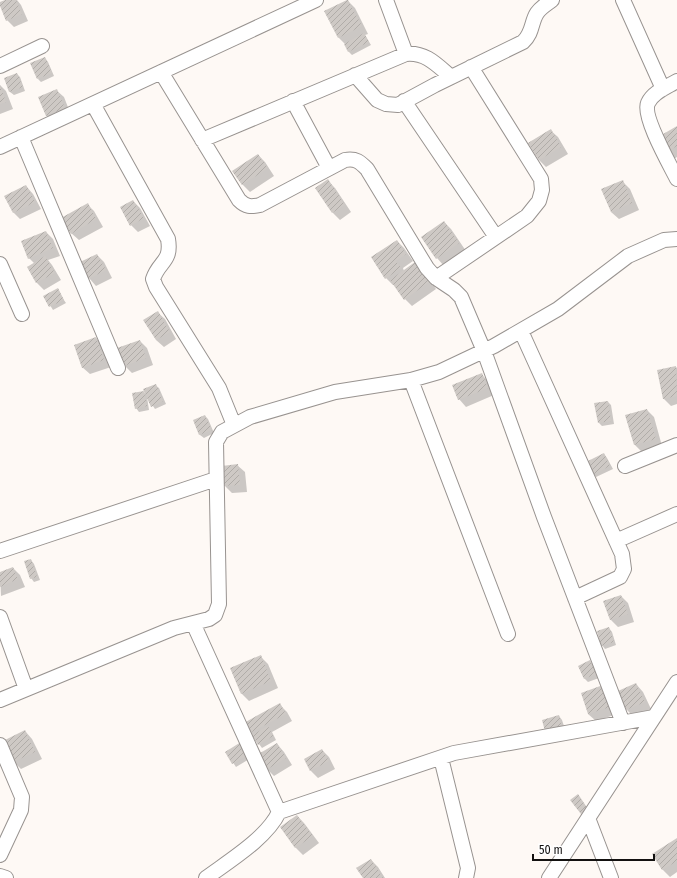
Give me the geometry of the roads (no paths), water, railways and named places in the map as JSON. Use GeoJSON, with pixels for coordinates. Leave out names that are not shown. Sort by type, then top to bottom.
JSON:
{"type":"FeatureCollection","features":[{"type":"Feature","properties":{"kind":"street"},"geometry":{"type":"LineString","coordinates":[[0,147],[316,0]]}},
{"type":"Feature","properties":{"kind":"street"},"geometry":{"type":"LineString","coordinates":[[386,0],[406,54]]}},
{"type":"Feature","properties":{"kind":"street"},"geometry":{"type":"LineString","coordinates":[[355,75],[377,100],[386,104],[398,105],[523,42],[529,36],[537,13],[543,6],[552,0]]}},
{"type":"Feature","properties":{"kind":"street"},"geometry":{"type":"LineString","coordinates":[[623,0],[663,89]]}},
{"type":"Feature","properties":{"kind":"street"},"geometry":{"type":"LineString","coordinates":[[0,66],[42,46]]}},
{"type":"Feature","properties":{"kind":"street"},"geometry":{"type":"LineString","coordinates":[[202,140],[406,54],[414,53],[426,56],[451,77]]}},
{"type":"Feature","properties":{"kind":"street"},"geometry":{"type":"LineString","coordinates":[[436,278],[527,216],[539,201],[542,190],[541,179],[471,67]]}},
{"type":"Feature","properties":{"kind":"street"},"geometry":{"type":"LineString","coordinates":[[161,72],[239,200],[244,205],[252,207],[260,205],[345,160],[352,159],[360,162],[367,169],[427,268],[436,278],[454,290],[461,297],[484,350],[544,517],[623,723]]}},
{"type":"Feature","properties":{"kind":"street"},"geometry":{"type":"LineString","coordinates":[[677,81],[653,96],[647,104],[647,114],[655,135],[677,179]]}},
{"type":"Feature","properties":{"kind":"street"},"geometry":{"type":"LineString","coordinates":[[293,101],[329,168]]}},
{"type":"Feature","properties":{"kind":"street"},"geometry":{"type":"LineString","coordinates":[[404,101],[496,237]]}},
{"type":"Feature","properties":{"kind":"street"},"geometry":{"type":"LineString","coordinates":[[93,104],[168,238],[170,248],[168,257],[155,272],[153,279],[156,287],[219,388],[234,425]]}},
{"type":"Feature","properties":{"kind":"street"},"geometry":{"type":"LineString","coordinates":[[22,137],[118,368]]}},
{"type":"Feature","properties":{"kind":"street"},"geometry":{"type":"LineString","coordinates":[[0,700],[174,628],[209,619],[215,615],[219,604],[216,442],[222,432],[250,416],[335,392],[411,380],[439,372],[484,350],[558,309],[628,256],[664,240],[677,239]]}},
{"type":"Feature","properties":{"kind":"street"},"geometry":{"type":"LineString","coordinates":[[0,264],[22,314]]}},
{"type":"Feature","properties":{"kind":"street"},"geometry":{"type":"LineString","coordinates":[[520,330],[622,554],[624,569],[620,577],[575,598]]}},
{"type":"Feature","properties":{"kind":"street"},"geometry":{"type":"LineString","coordinates":[[411,380],[508,634]]}},
{"type":"Feature","properties":{"kind":"street"},"geometry":{"type":"LineString","coordinates":[[625,466],[677,445]]}},
{"type":"Feature","properties":{"kind":"street"},"geometry":{"type":"LineString","coordinates":[[0,551],[216,479]]}},
{"type":"Feature","properties":{"kind":"street"},"geometry":{"type":"LineString","coordinates":[[616,541],[677,514]]}},
{"type":"Feature","properties":{"kind":"street"},"geometry":{"type":"LineString","coordinates":[[0,617],[26,689]]}},
{"type":"Feature","properties":{"kind":"street"},"geometry":{"type":"LineString","coordinates":[[193,623],[279,812]]}},
{"type":"Feature","properties":{"kind":"street"},"geometry":{"type":"LineString","coordinates":[[549,878],[677,682]]}},
{"type":"Feature","properties":{"kind":"street"},"geometry":{"type":"LineString","coordinates":[[206,878],[262,835],[275,821],[279,812],[454,753],[654,717]]}},
{"type":"Feature","properties":{"kind":"street"},"geometry":{"type":"LineString","coordinates":[[0,745],[22,797],[21,810],[0,855]]}},
{"type":"Feature","properties":{"kind":"street"},"geometry":{"type":"LineString","coordinates":[[441,758],[468,868],[466,878]]}},
{"type":"Feature","properties":{"kind":"street"},"geometry":{"type":"LineString","coordinates":[[588,818],[611,878]]}},
{"type":"Feature","properties":{"kind":"street"},"geometry":{"type":"LineString","coordinates":[[0,876],[6,878]]}}]}
